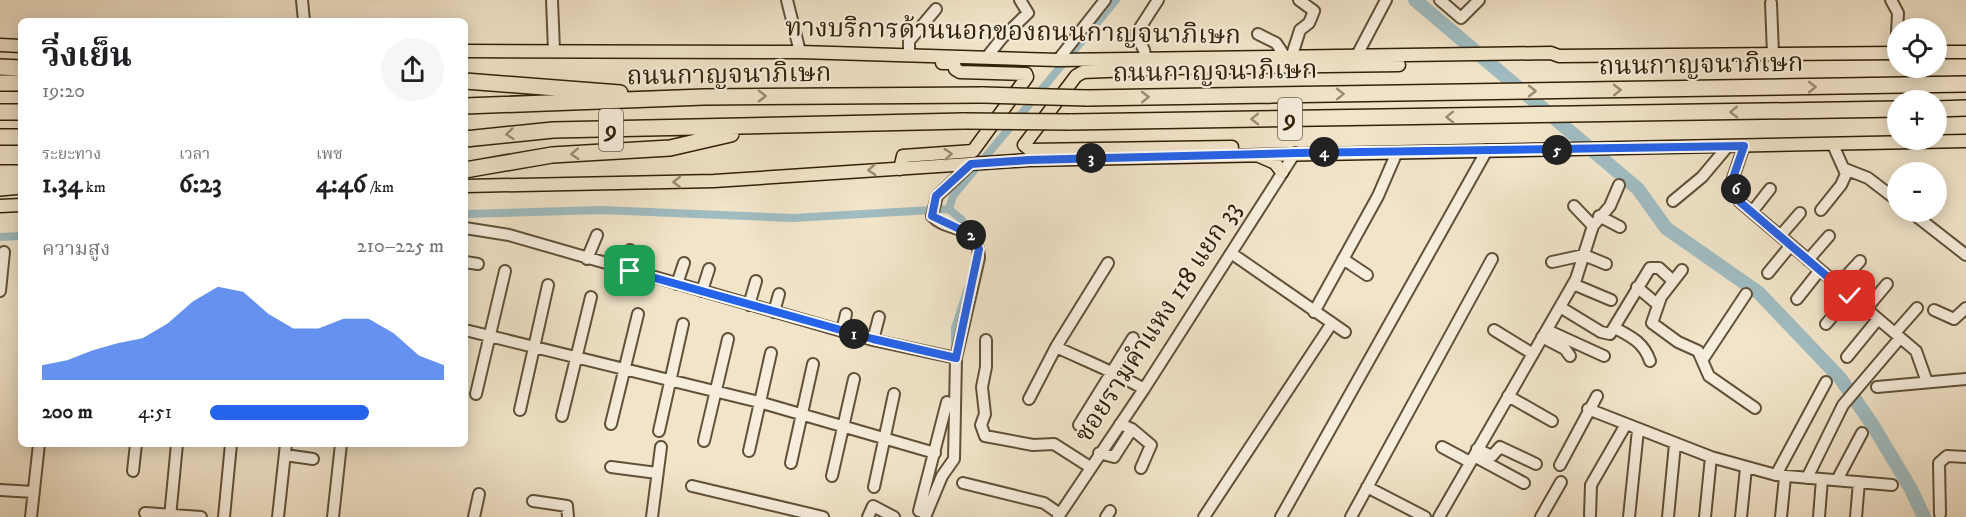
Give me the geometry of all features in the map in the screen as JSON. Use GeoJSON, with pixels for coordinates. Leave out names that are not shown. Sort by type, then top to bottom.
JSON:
{"type":"FeatureCollection","features":[{"type":"Feature","properties":{"kind":"highway"},"geometry":{"type":"LineString","coordinates":[[0,67],[18,68]]}},
{"type":"Feature","properties":{"kind":"highway"},"geometry":{"type":"LineString","coordinates":[[468,81],[704,97]]}},
{"type":"Feature","properties":{"kind":"highway"},"geometry":{"type":"LineString","coordinates":[[0,83],[18,83]]}},
{"type":"Feature","properties":{"kind":"highway","name":"ถนนกาญจนาภิเษก"},"geometry":{"type":"LineString","coordinates":[[468,106],[704,97],[983,95],[1087,98],[1966,84]]}},
{"type":"Feature","properties":{"kind":"highway"},"geometry":{"type":"LineString","coordinates":[[1947,109],[1966,108]]}},
{"type":"Feature","properties":{"kind":"highway","name":"ถนนกาญจนาภิเษก"},"geometry":{"type":"LineString","coordinates":[[468,139],[553,130],[757,128],[964,121],[1070,122],[1887,110]]}},
{"type":"Feature","properties":{"kind":"highway"},"geometry":{"type":"LineString","coordinates":[[0,112],[18,112]]}},
{"type":"Feature","properties":{"kind":"highway"},"geometry":{"type":"LineString","coordinates":[[468,169],[552,155],[670,148],[757,128]]}},
{"type":"Feature","properties":{"kind":"highway"},"geometry":{"type":"LineString","coordinates":[[0,137],[18,137]]}},
{"type":"Feature","properties":{"kind":"highway"},"geometry":{"type":"LineString","coordinates":[[0,173],[18,173]]}},
{"type":"Feature","properties":{"kind":"highway"},"geometry":{"type":"LineString","coordinates":[[0,188],[18,186]]}},
{"type":"Feature","properties":{"kind":"main road"},"geometry":{"type":"LineString","coordinates":[[0,45],[18,46]]}},
{"type":"Feature","properties":{"kind":"main road","name":"ทางบริการด้านนอกของถนนกาญจนาภิเษก"},"geometry":{"type":"LineString","coordinates":[[468,51],[800,52],[986,58],[1057,63],[1356,57],[1438,60],[1523,58],[1551,61],[1559,56],[1887,53]]}},
{"type":"Feature","properties":{"kind":"main road"},"geometry":{"type":"LineString","coordinates":[[1947,52],[1966,52]]}},
{"type":"Feature","properties":{"kind":"main road"},"geometry":{"type":"LineString","coordinates":[[468,58],[704,58],[1057,63]]}},
{"type":"Feature","properties":{"kind":"main road"},"geometry":{"type":"LineString","coordinates":[[1296,153],[1269,147],[1030,150],[1024,145],[1079,74],[1177,68],[1438,60]]}},
{"type":"Feature","properties":{"kind":"main road"},"geometry":{"type":"LineString","coordinates":[[900,168],[903,156],[973,151],[1027,77],[1026,74],[960,72],[955,69],[954,63]]}},
{"type":"Feature","properties":{"kind":"main road"},"geometry":{"type":"LineString","coordinates":[[1084,63],[1177,68]]}},
{"type":"Feature","properties":{"kind":"main road"},"geometry":{"type":"LineString","coordinates":[[468,186],[714,181],[1029,160],[1966,141]]}},
{"type":"Feature","properties":{"kind":"main road"},"geometry":{"type":"LineString","coordinates":[[1258,155],[1275,163],[1282,172]]}},
{"type":"Feature","properties":{"kind":"main road"},"geometry":{"type":"LineString","coordinates":[[0,206],[18,205]]}},
{"type":"Feature","properties":{"kind":"street"},"geometry":{"type":"LineString","coordinates":[[302,0],[304,18]]}},
{"type":"Feature","properties":{"kind":"street"},"geometry":{"type":"LineString","coordinates":[[552,0],[554,51]]}},
{"type":"Feature","properties":{"kind":"street"},"geometry":{"type":"LineString","coordinates":[[788,0],[800,52]]}},
{"type":"Feature","properties":{"kind":"street"},"geometry":{"type":"LineString","coordinates":[[986,58],[1007,32],[1028,13],[1020,0]]}},
{"type":"Feature","properties":{"kind":"street"},"geometry":{"type":"LineString","coordinates":[[1057,63],[1105,0]]}},
{"type":"Feature","properties":{"kind":"street"},"geometry":{"type":"LineString","coordinates":[[1146,60],[1136,34],[1158,0]]}},
{"type":"Feature","properties":{"kind":"street"},"geometry":{"type":"LineString","coordinates":[[1258,34],[1276,43],[1288,58],[1300,30],[1309,23],[1314,11],[1299,0]]}},
{"type":"Feature","properties":{"kind":"street"},"geometry":{"type":"LineString","coordinates":[[1440,0],[1461,18],[1479,0]]}},
{"type":"Feature","properties":{"kind":"street"},"geometry":{"type":"LineString","coordinates":[[1892,0],[1898,18]]}},
{"type":"Feature","properties":{"kind":"street"},"geometry":{"type":"LineString","coordinates":[[1356,57],[1384,1]]}},
{"type":"Feature","properties":{"kind":"street"},"geometry":{"type":"LineString","coordinates":[[1771,3],[1773,54]]}},
{"type":"Feature","properties":{"kind":"street"},"geometry":{"type":"LineString","coordinates":[[909,55],[909,41],[936,9]]}},
{"type":"Feature","properties":{"kind":"street"},"geometry":{"type":"LineString","coordinates":[[1821,210],[1845,180],[1845,169],[1833,145]]}},
{"type":"Feature","properties":{"kind":"street"},"geometry":{"type":"LineString","coordinates":[[1673,201],[1702,177],[1728,146]]}},
{"type":"Feature","properties":{"kind":"street"},"geometry":{"type":"LineString","coordinates":[[1744,146],[1733,178],[1740,202],[1916,351],[1927,382]]}},
{"type":"Feature","properties":{"kind":"street"},"geometry":{"type":"LineString","coordinates":[[1281,517],[1487,150]]}},
{"type":"Feature","properties":{"kind":"street"},"geometry":{"type":"LineString","coordinates":[[1314,312],[1378,196],[1397,152]]}},
{"type":"Feature","properties":{"kind":"street","name":"ซอยรามคำแหง 118 แยก 33"},"geometry":{"type":"LineString","coordinates":[[1059,515],[1142,392],[1296,153]]}},
{"type":"Feature","properties":{"kind":"street"},"geometry":{"type":"LineString","coordinates":[[922,514],[942,476],[954,459],[956,358],[979,249],[972,235],[934,219],[933,208],[937,195],[971,164]]}},
{"type":"Feature","properties":{"kind":"street"},"geometry":{"type":"LineString","coordinates":[[1845,169],[1868,178],[1887,193]]}},
{"type":"Feature","properties":{"kind":"street"},"geometry":{"type":"LineString","coordinates":[[1439,517],[1573,284],[1596,221],[1610,206],[1619,185]]}},
{"type":"Feature","properties":{"kind":"street"},"geometry":{"type":"LineString","coordinates":[[1752,212],[1770,189]]}},
{"type":"Feature","properties":{"kind":"street"},"geometry":{"type":"LineString","coordinates":[[1574,206],[1596,221],[1620,227]]}},
{"type":"Feature","properties":{"kind":"street"},"geometry":{"type":"LineString","coordinates":[[1780,236],[1800,213]]}},
{"type":"Feature","properties":{"kind":"street"},"geometry":{"type":"LineString","coordinates":[[1924,222],[1966,255]]}},
{"type":"Feature","properties":{"kind":"street"},"geometry":{"type":"LineString","coordinates":[[468,228],[509,235],[842,331],[956,358]]}},
{"type":"Feature","properties":{"kind":"street"},"geometry":{"type":"LineString","coordinates":[[586,259],[597,235]]}},
{"type":"Feature","properties":{"kind":"street"},"geometry":{"type":"LineString","coordinates":[[1808,260],[1828,236]]}},
{"type":"Feature","properties":{"kind":"street"},"geometry":{"type":"LineString","coordinates":[[1768,273],[1791,245]]}},
{"type":"Feature","properties":{"kind":"street"},"geometry":{"type":"LineString","coordinates":[[624,270],[630,250]]}},
{"type":"Feature","properties":{"kind":"street"},"geometry":{"type":"LineString","coordinates":[[0,291],[4,252]]}},
{"type":"Feature","properties":{"kind":"street"},"geometry":{"type":"LineString","coordinates":[[1231,253],[1345,332]]}},
{"type":"Feature","properties":{"kind":"street"},"geometry":{"type":"LineString","coordinates":[[1552,262],[1584,255],[1606,264]]}},
{"type":"Feature","properties":{"kind":"street"},"geometry":{"type":"LineString","coordinates":[[1343,259],[1367,275]]}},
{"type":"Feature","properties":{"kind":"street"},"geometry":{"type":"LineString","coordinates":[[1351,517],[1492,259]]}},
{"type":"Feature","properties":{"kind":"street"},"geometry":{"type":"LineString","coordinates":[[1838,285],[1860,261]]}},
{"type":"Feature","properties":{"kind":"street"},"geometry":{"type":"LineString","coordinates":[[468,262],[478,264]]}},
{"type":"Feature","properties":{"kind":"street"},"geometry":{"type":"LineString","coordinates":[[677,284],[684,263]]}},
{"type":"Feature","properties":{"kind":"street"},"geometry":{"type":"LineString","coordinates":[[1029,399],[1056,347],[1108,263]]}},
{"type":"Feature","properties":{"kind":"street"},"geometry":{"type":"LineString","coordinates":[[1560,307],[1602,332],[1610,334],[1650,268],[1659,268],[1673,281]]}},
{"type":"Feature","properties":{"kind":"street"},"geometry":{"type":"LineString","coordinates":[[702,291],[709,269]]}},
{"type":"Feature","properties":{"kind":"street"},"geometry":{"type":"LineString","coordinates":[[1682,270],[1657,304],[1652,323],[1678,342],[1698,351],[1709,376],[1755,408]]}},
{"type":"Feature","properties":{"kind":"street"},"geometry":{"type":"LineString","coordinates":[[1797,299],[1820,270]]}},
{"type":"Feature","properties":{"kind":"street"},"geometry":{"type":"LineString","coordinates":[[476,394],[505,271]]}},
{"type":"Feature","properties":{"kind":"street"},"geometry":{"type":"LineString","coordinates":[[749,304],[756,281]]}},
{"type":"Feature","properties":{"kind":"street"},"geometry":{"type":"LineString","coordinates":[[1573,284],[1611,300]]}},
{"type":"Feature","properties":{"kind":"street"},"geometry":{"type":"LineString","coordinates":[[1866,309],[1887,284]]}},
{"type":"Feature","properties":{"kind":"street"},"geometry":{"type":"LineString","coordinates":[[520,410],[548,285]]}},
{"type":"Feature","properties":{"kind":"street"},"geometry":{"type":"LineString","coordinates":[[1637,287],[1657,304]]}},
{"type":"Feature","properties":{"kind":"street"},"geometry":{"type":"LineString","coordinates":[[774,312],[779,294]]}},
{"type":"Feature","properties":{"kind":"street"},"geometry":{"type":"LineString","coordinates":[[1702,359],[1746,294]]}},
{"type":"Feature","properties":{"kind":"street"},"geometry":{"type":"LineString","coordinates":[[1826,324],[1850,296]]}},
{"type":"Feature","properties":{"kind":"street"},"geometry":{"type":"LineString","coordinates":[[562,416],[591,297]]}},
{"type":"Feature","properties":{"kind":"street"},"geometry":{"type":"LineString","coordinates":[[1806,478],[1844,405],[1871,373],[1917,308]]}},
{"type":"Feature","properties":{"kind":"street"},"geometry":{"type":"LineString","coordinates":[[1934,310],[1954,319],[1966,308]]}},
{"type":"Feature","properties":{"kind":"street"},"geometry":{"type":"LineString","coordinates":[[611,424],[638,314]]}},
{"type":"Feature","properties":{"kind":"street"},"geometry":{"type":"LineString","coordinates":[[842,331],[846,314]]}},
{"type":"Feature","properties":{"kind":"street"},"geometry":{"type":"LineString","coordinates":[[873,339],[879,316]]}},
{"type":"Feature","properties":{"kind":"street"},"geometry":{"type":"LineString","coordinates":[[1847,357],[1878,319]]}},
{"type":"Feature","properties":{"kind":"street"},"geometry":{"type":"LineString","coordinates":[[1204,517],[1332,323]]}},
{"type":"Feature","properties":{"kind":"street"},"geometry":{"type":"LineString","coordinates":[[659,431],[683,324]]}},
{"type":"Feature","properties":{"kind":"street"},"geometry":{"type":"LineString","coordinates":[[1615,328],[1637,340],[1650,361]]}},
{"type":"Feature","properties":{"kind":"street"},"geometry":{"type":"LineString","coordinates":[[1494,330],[1533,354]]}},
{"type":"Feature","properties":{"kind":"street"},"geometry":{"type":"LineString","coordinates":[[468,331],[759,402],[935,453]]}},
{"type":"Feature","properties":{"kind":"street"},"geometry":{"type":"LineString","coordinates":[[1545,333],[1604,356]]}},
{"type":"Feature","properties":{"kind":"street"},"geometry":{"type":"LineString","coordinates":[[1545,333],[1570,356]]}},
{"type":"Feature","properties":{"kind":"street"},"geometry":{"type":"LineString","coordinates":[[1079,425],[1108,372],[1133,338]]}},
{"type":"Feature","properties":{"kind":"street"},"geometry":{"type":"LineString","coordinates":[[704,441],[728,339]]}},
{"type":"Feature","properties":{"kind":"street"},"geometry":{"type":"LineString","coordinates":[[986,340],[986,367],[982,387],[985,414],[981,425],[985,436],[1033,444],[1054,444],[1090,466]]}},
{"type":"Feature","properties":{"kind":"street"},"geometry":{"type":"LineString","coordinates":[[1056,347],[1108,372],[1142,392]]}},
{"type":"Feature","properties":{"kind":"street"},"geometry":{"type":"LineString","coordinates":[[749,451],[771,353]]}},
{"type":"Feature","properties":{"kind":"street"},"geometry":{"type":"LineString","coordinates":[[791,463],[800,414],[813,364]]}},
{"type":"Feature","properties":{"kind":"street"},"geometry":{"type":"LineString","coordinates":[[832,476],[854,379]]}},
{"type":"Feature","properties":{"kind":"street"},"geometry":{"type":"LineString","coordinates":[[1877,387],[1966,379]]}},
{"type":"Feature","properties":{"kind":"street"},"geometry":{"type":"LineString","coordinates":[[1781,517],[1780,476],[1826,382]]}},
{"type":"Feature","properties":{"kind":"street"},"geometry":{"type":"LineString","coordinates":[[874,487],[894,394]]}},
{"type":"Feature","properties":{"kind":"street"},"geometry":{"type":"LineString","coordinates":[[1508,396],[1552,421]]}},
{"type":"Feature","properties":{"kind":"street"},"geometry":{"type":"LineString","coordinates":[[1560,465],[1597,396]]}},
{"type":"Feature","properties":{"kind":"street"},"geometry":{"type":"LineString","coordinates":[[922,514],[947,402]]}},
{"type":"Feature","properties":{"kind":"street"},"geometry":{"type":"LineString","coordinates":[[1588,409],[1625,426],[1746,468],[1780,476],[1892,485]]}},
{"type":"Feature","properties":{"kind":"street"},"geometry":{"type":"LineString","coordinates":[[1120,424],[1132,429],[1151,445],[1141,468]]}},
{"type":"Feature","properties":{"kind":"street"},"geometry":{"type":"LineString","coordinates":[[1590,515],[1591,485],[1625,426]]}},
{"type":"Feature","properties":{"kind":"street"},"geometry":{"type":"LineString","coordinates":[[1099,453],[1114,457],[1132,429]]}},
{"type":"Feature","properties":{"kind":"street"},"geometry":{"type":"LineString","coordinates":[[1629,517],[1638,430]]}},
{"type":"Feature","properties":{"kind":"street"},"geometry":{"type":"LineString","coordinates":[[1837,480],[1862,433]]}},
{"type":"Feature","properties":{"kind":"street"},"geometry":{"type":"LineString","coordinates":[[1668,517],[1675,444]]}},
{"type":"Feature","properties":{"kind":"street"},"geometry":{"type":"LineString","coordinates":[[31,517],[39,447]]}},
{"type":"Feature","properties":{"kind":"street"},"geometry":{"type":"LineString","coordinates":[[133,471],[136,447]]}},
{"type":"Feature","properties":{"kind":"street"},"geometry":{"type":"LineString","coordinates":[[170,515],[177,447]]}},
{"type":"Feature","properties":{"kind":"street"},"geometry":{"type":"LineString","coordinates":[[224,517],[231,447]]}},
{"type":"Feature","properties":{"kind":"street"},"geometry":{"type":"LineString","coordinates":[[333,517],[341,447]]}},
{"type":"Feature","properties":{"kind":"street"},"geometry":{"type":"LineString","coordinates":[[652,517],[661,447]]}},
{"type":"Feature","properties":{"kind":"street"},"geometry":{"type":"LineString","coordinates":[[1442,447],[1474,456],[1524,483]]}},
{"type":"Feature","properties":{"kind":"street"},"geometry":{"type":"LineString","coordinates":[[1474,456],[1492,456],[1500,447],[1536,464]]}},
{"type":"Feature","properties":{"kind":"street"},"geometry":{"type":"LineString","coordinates":[[278,517],[286,449],[313,459]]}},
{"type":"Feature","properties":{"kind":"street"},"geometry":{"type":"LineString","coordinates":[[1940,514],[1939,462],[1947,456],[1966,457]]}},
{"type":"Feature","properties":{"kind":"street"},"geometry":{"type":"LineString","coordinates":[[1705,517],[1711,457]]}},
{"type":"Feature","properties":{"kind":"street"},"geometry":{"type":"LineString","coordinates":[[610,467],[657,472]]}},
{"type":"Feature","properties":{"kind":"street"},"geometry":{"type":"LineString","coordinates":[[1741,517],[1746,468]]}},
{"type":"Feature","properties":{"kind":"street"},"geometry":{"type":"LineString","coordinates":[[1819,517],[1822,479]]}},
{"type":"Feature","properties":{"kind":"street"},"geometry":{"type":"LineString","coordinates":[[1541,517],[1561,482]]}},
{"type":"Feature","properties":{"kind":"street"},"geometry":{"type":"LineString","coordinates":[[1856,517],[1859,482]]}},
{"type":"Feature","properties":{"kind":"street"},"geometry":{"type":"LineString","coordinates":[[963,483],[1044,503],[1059,515]]}},
{"type":"Feature","properties":{"kind":"street"},"geometry":{"type":"LineString","coordinates":[[692,486],[823,517]]}},
{"type":"Feature","properties":{"kind":"street"},"geometry":{"type":"LineString","coordinates":[[1367,487],[1425,517]]}},
{"type":"Feature","properties":{"kind":"street"},"geometry":{"type":"LineString","coordinates":[[0,490],[33,492]]}},
{"type":"Feature","properties":{"kind":"street"},"geometry":{"type":"LineString","coordinates":[[474,517],[479,494]]}},
{"type":"Feature","properties":{"kind":"street"},"geometry":{"type":"LineString","coordinates":[[533,501],[567,506],[568,517]]}},
{"type":"Feature","properties":{"kind":"street"},"geometry":{"type":"LineString","coordinates":[[868,517],[873,506],[894,517]]}},
{"type":"Feature","properties":{"kind":"street"},"geometry":{"type":"LineString","coordinates":[[146,513],[201,517]]}},
{"type":"Feature","properties":{"kind":"waterway"},"geometry":{"type":"LineString","coordinates":[[969,236],[962,220],[949,209],[953,196],[1116,0]]}},
{"type":"Feature","properties":{"kind":"waterway"},"geometry":{"type":"LineString","coordinates":[[1415,0],[1638,189],[1666,228],[1759,293],[1840,378],[1872,424],[1911,489],[1924,517]]}},
{"type":"Feature","properties":{"kind":"waterway"},"geometry":{"type":"LineString","coordinates":[[468,214],[601,210],[793,218],[949,209]]}},
{"type":"Feature","properties":{"kind":"waterway"},"geometry":{"type":"LineString","coordinates":[[0,237],[18,236]]}},
{"type":"Feature","properties":{"kind":"waterway"},"geometry":{"type":"LineString","coordinates":[[955,349],[955,328],[968,288]]}},
{"type":"Feature","properties":{"kind":"route"},"geometry":{"type":"LineString","coordinates":[[630,271],[873,339],[956,358],[980,258],[979,249],[972,235],[934,219],[932,216],[936,196],[971,164],[1029,160],[1296,153],[1744,146],[1733,178],[1740,202],[1850,296]]}}]}
